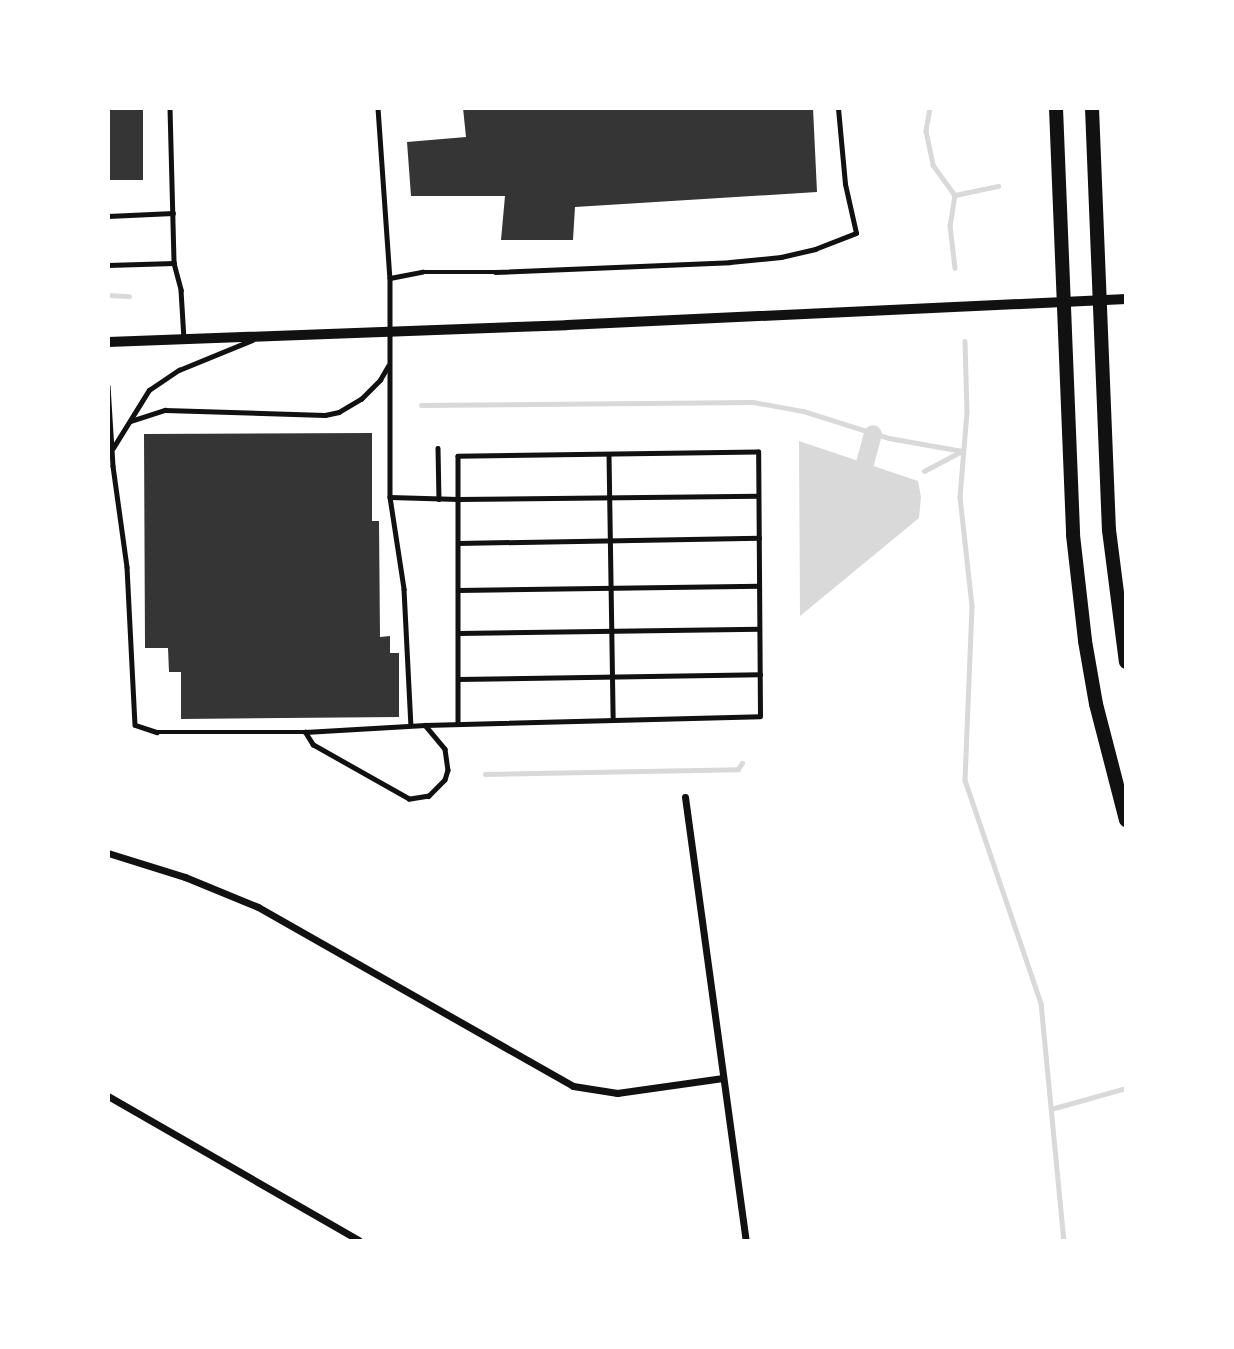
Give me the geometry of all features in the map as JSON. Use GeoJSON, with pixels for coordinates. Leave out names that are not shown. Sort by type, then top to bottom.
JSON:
{"type":"FeatureCollection","features":[{"type":"Feature","properties":{"kind":"highway"},"geometry":{"type":"LineString","coordinates":[[1056,108],[1073,535],[1085,641],[1108,759],[1125,820]]}},
{"type":"Feature","properties":{"kind":"highway"},"geometry":{"type":"LineString","coordinates":[[1092,108],[1109,530],[1125,662]]}},
{"type":"Feature","properties":{"kind":"street"},"geometry":{"type":"LineString","coordinates":[[108,342],[1125,299]]}},
{"type":"Feature","properties":{"kind":"street"},"geometry":{"type":"LineString","coordinates":[[685,797],[746,1241]]}},
{"type":"Feature","properties":{"kind":"street"},"geometry":{"type":"LineString","coordinates":[[108,853],[185,877],[258,907],[573,1086],[617,1093],[723,1078]]}},
{"type":"Feature","properties":{"kind":"street"},"geometry":{"type":"LineString","coordinates":[[110,1101],[358,1241]]}},
{"type":"Feature","properties":{"kind":"lane"},"geometry":{"type":"LineString","coordinates":[[170,108],[174,263],[181,290],[184,340]]}},
{"type":"Feature","properties":{"kind":"lane"},"geometry":{"type":"LineString","coordinates":[[379,108],[390,278],[390,497],[405,599],[411,725]]}},
{"type":"Feature","properties":{"kind":"lane"},"geometry":{"type":"LineString","coordinates":[[390,278],[422,272],[495,272],[730,262],[781,257],[835,241],[856,233],[845,184],[838,108]]}},
{"type":"Feature","properties":{"kind":"lane"},"geometry":{"type":"LineString","coordinates":[[108,216],[173,213]]}},
{"type":"Feature","properties":{"kind":"lane"},"geometry":{"type":"LineString","coordinates":[[108,265],[174,263]]}},
{"type":"Feature","properties":{"kind":"lane"},"geometry":{"type":"LineString","coordinates":[[113,449],[149,390],[163,380],[262,336]]}},
{"type":"Feature","properties":{"kind":"lane"},"geometry":{"type":"LineString","coordinates":[[131,421],[165,410],[325,415],[339,412],[361,399],[380,380],[388,365]]}},
{"type":"Feature","properties":{"kind":"lane"},"geometry":{"type":"LineString","coordinates":[[108,386],[113,466],[127,567],[132,716],[135,724],[157,732],[305,732],[458,723],[760,716],[758,452],[458,456],[458,723]]}},
{"type":"Feature","properties":{"kind":"lane"},"geometry":{"type":"LineString","coordinates":[[438,448],[439,499]]}},
{"type":"Feature","properties":{"kind":"lane"},"geometry":{"type":"LineString","coordinates":[[609,454],[613,720]]}},
{"type":"Feature","properties":{"kind":"lane"},"geometry":{"type":"LineString","coordinates":[[390,497],[458,499],[758,496]]}},
{"type":"Feature","properties":{"kind":"lane"},"geometry":{"type":"LineString","coordinates":[[458,542],[759,538]]}},
{"type":"Feature","properties":{"kind":"lane"},"geometry":{"type":"LineString","coordinates":[[458,590],[759,586]]}},
{"type":"Feature","properties":{"kind":"lane"},"geometry":{"type":"LineString","coordinates":[[458,633],[759,629]]}},
{"type":"Feature","properties":{"kind":"lane"},"geometry":{"type":"LineString","coordinates":[[458,679],[760,674]]}},
{"type":"Feature","properties":{"kind":"lane"},"geometry":{"type":"LineString","coordinates":[[305,732],[313,745],[394,793],[408,799],[419,799],[439,789],[448,770],[440,739],[425,725]]}},
{"type":"Feature","properties":{"kind":"shaded area"},"geometry":{"type":"Polygon","coordinates":[[[799,441],[918,481],[921,497],[919,518],[800,616],[799,441]]]}},
{"type":"Feature","properties":{"kind":"building"},"geometry":{"type":"Polygon","coordinates":[[[108,108],[143,108],[143,180],[108,180],[108,108]]]}},
{"type":"Feature","properties":{"kind":"building"},"geometry":{"type":"Polygon","coordinates":[[[463,108],[813,108],[817,192],[575,207],[573,240],[501,240],[505,196],[411,196],[407,142],[466,137],[463,108]]]}},
{"type":"Feature","properties":{"kind":"building"},"geometry":{"type":"Polygon","coordinates":[[[372,433],[372,521],[379,521],[380,637],[390,636],[390,653],[399,653],[399,717],[181,719],[181,672],[169,672],[168,648],[145,648],[144,434],[372,433]]]}},
{"type":"Feature","properties":{"kind":"waterway"},"geometry":{"type":"LineString","coordinates":[[930,108],[926,131],[933,165],[955,195],[950,225],[955,268]]}},
{"type":"Feature","properties":{"kind":"waterway"},"geometry":{"type":"LineString","coordinates":[[955,195],[998,186]]}},
{"type":"Feature","properties":{"kind":"waterway"},"geometry":{"type":"LineString","coordinates":[[108,295],[129,296]]}},
{"type":"Feature","properties":{"kind":"waterway"},"geometry":{"type":"LineString","coordinates":[[965,341],[967,412],[960,497],[972,606],[965,780],[1041,1003],[1064,1240]]}},
{"type":"Feature","properties":{"kind":"waterway"},"geometry":{"type":"LineString","coordinates":[[421,405],[753,402],[803,411],[889,438],[962,451]]}},
{"type":"Feature","properties":{"kind":"waterway"},"geometry":{"type":"LineString","coordinates":[[863,471],[873,434]]}},
{"type":"Feature","properties":{"kind":"waterway"},"geometry":{"type":"LineString","coordinates":[[924,471],[962,451]]}},
{"type":"Feature","properties":{"kind":"waterway"},"geometry":{"type":"LineString","coordinates":[[485,774],[738,769],[742,763]]}},
{"type":"Feature","properties":{"kind":"waterway"},"geometry":{"type":"LineString","coordinates":[[1051,1109],[1126,1088]]}}]}
